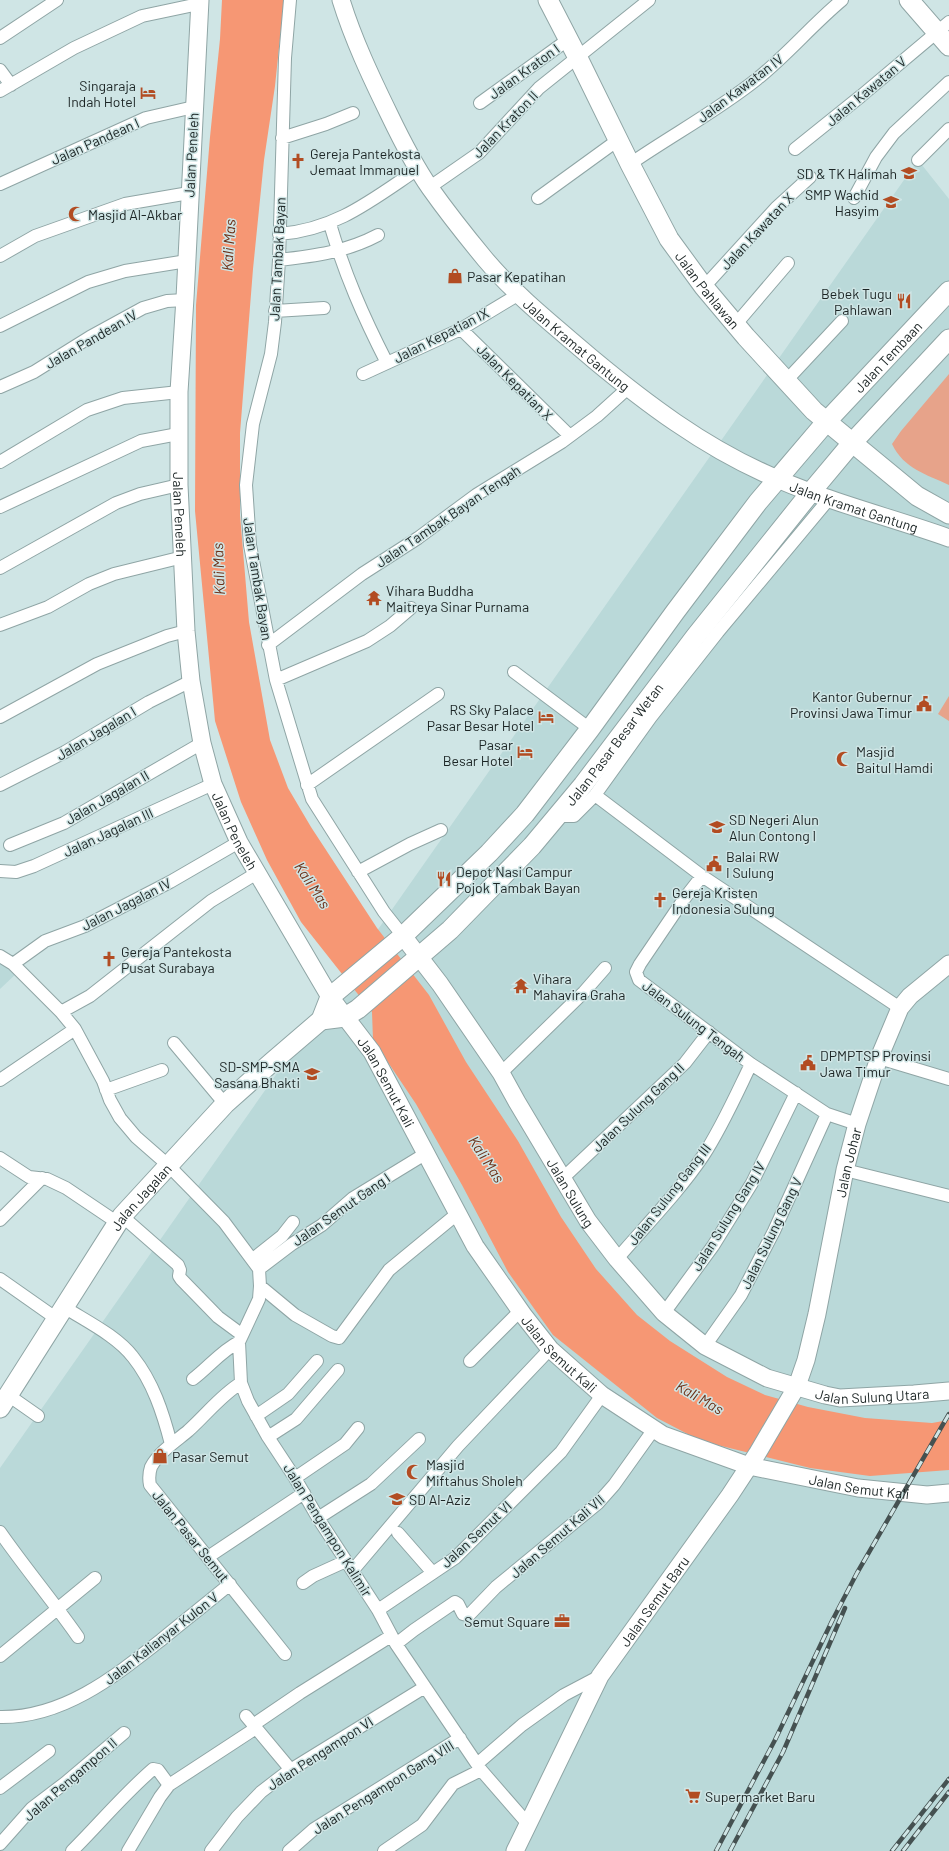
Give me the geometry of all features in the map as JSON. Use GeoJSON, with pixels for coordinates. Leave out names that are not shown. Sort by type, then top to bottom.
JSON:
{"type":"FeatureCollection","features":[{"type":"Feature","properties":{"kind":"main road","name":"Jalan Pahlawan"},"geometry":{"type":"LineString","coordinates":[[548,0],[669,239],[704,287],[786,382],[826,421],[918,496],[949,514]]}},
{"type":"Feature","properties":{"kind":"main road"},"geometry":{"type":"LineString","coordinates":[[911,1],[943,26],[949,46]]}},
{"type":"Feature","properties":{"kind":"main road","name":"Jalan Tembaan"},"geometry":{"type":"LineString","coordinates":[[826,421],[949,292]]}},
{"type":"Feature","properties":{"kind":"main road"},"geometry":{"type":"LineString","coordinates":[[852,443],[949,339]]}},
{"type":"Feature","properties":{"kind":"main road","name":"Jalan Pasar Besar Wetan"},"geometry":{"type":"LineString","coordinates":[[330,997],[398,941],[451,888],[489,853],[525,814],[590,729],[675,612],[758,502],[826,421]]}},
{"type":"Feature","properties":{"kind":"main road","name":"Jalan Pasar Besar Wetan"},"geometry":{"type":"LineString","coordinates":[[352,1013],[450,930],[532,846],[682,667],[811,492],[852,443]]}},
{"type":"Feature","properties":{"kind":"main road"},"geometry":{"type":"LineString","coordinates":[[451,888],[456,904],[461,907],[473,908]]}},
{"type":"Feature","properties":{"kind":"main road","name":"Jalan Jagalan"},"geometry":{"type":"LineString","coordinates":[[4,1401],[120,1219],[225,1104],[321,1020],[330,997]]}},
{"type":"Feature","properties":{"kind":"main road"},"geometry":{"type":"LineString","coordinates":[[321,1020],[352,1013]]}},
{"type":"Feature","properties":{"kind":"street"},"geometry":{"type":"LineString","coordinates":[[0,38],[57,0]]}},
{"type":"Feature","properties":{"kind":"street","name":"Jalan Tambak Bayan"},"geometry":{"type":"LineString","coordinates":[[290,0],[284,58],[279,260],[275,312],[271,354],[253,424],[246,485],[250,545],[276,680],[312,799],[321,816],[384,912],[398,941]]}},
{"type":"Feature","properties":{"kind":"street","name":"Jalan Kramat Gantung"},"geometry":{"type":"LineString","coordinates":[[341,0],[371,78],[402,141],[418,169],[486,260],[539,314],[628,388],[710,446],[777,479],[829,499],[949,538]]}},
{"type":"Feature","properties":{"kind":"street","name":"Jalan Kraton II"},"geometry":{"type":"LineString","coordinates":[[430,187],[479,153],[539,88],[648,0]]}},
{"type":"Feature","properties":{"kind":"street","name":"Jalan Kawatan IV"},"geometry":{"type":"LineString","coordinates":[[630,164],[712,112],[757,79],[786,54],[842,0]]}},
{"type":"Feature","properties":{"kind":"street"},"geometry":{"type":"LineString","coordinates":[[0,91],[74,48],[142,16],[199,2]]}},
{"type":"Feature","properties":{"kind":"street","name":"Jalan Peneleh"},"geometry":{"type":"LineString","coordinates":[[199,2],[178,434],[186,631],[191,681],[202,743],[213,784],[239,842],[330,997]]}},
{"type":"Feature","properties":{"kind":"street","name":"Jalan Kawatan V"},"geometry":{"type":"LineString","coordinates":[[795,149],[861,96],[943,26]]}},
{"type":"Feature","properties":{"kind":"street","name":"Jalan Kraton I"},"geometry":{"type":"LineString","coordinates":[[480,103],[569,39]]}},
{"type":"Feature","properties":{"kind":"street"},"geometry":{"type":"LineString","coordinates":[[0,70],[11,85]]}},
{"type":"Feature","properties":{"kind":"street"},"geometry":{"type":"LineString","coordinates":[[854,198],[876,157],[894,133],[949,82]]}},
{"type":"Feature","properties":{"kind":"street","name":"Jalan Pandean I"},"geometry":{"type":"LineString","coordinates":[[0,184],[146,118],[194,106]]}},
{"type":"Feature","properties":{"kind":"street"},"geometry":{"type":"LineString","coordinates":[[282,138],[326,124],[353,113]]}},
{"type":"Feature","properties":{"kind":"street"},"geometry":{"type":"LineString","coordinates":[[918,160],[949,129]]}},
{"type":"Feature","properties":{"kind":"street"},"geometry":{"type":"LineString","coordinates":[[538,198],[618,140]]}},
{"type":"Feature","properties":{"kind":"street"},"geometry":{"type":"LineString","coordinates":[[279,234],[296,233],[330,224],[346,216],[418,169]]}},
{"type":"Feature","properties":{"kind":"street","name":"Jalan Kawatan X"},"geometry":{"type":"LineString","coordinates":[[704,287],[776,208],[810,177]]}},
{"type":"Feature","properties":{"kind":"street"},"geometry":{"type":"LineString","coordinates":[[0,256],[35,236],[125,204],[189,193]]}},
{"type":"Feature","properties":{"kind":"street"},"geometry":{"type":"LineString","coordinates":[[330,224],[338,251],[357,302],[387,363]]}},
{"type":"Feature","properties":{"kind":"street"},"geometry":{"type":"LineString","coordinates":[[279,260],[317,256],[338,251],[352,247],[378,235]]}},
{"type":"Feature","properties":{"kind":"street"},"geometry":{"type":"LineString","coordinates":[[0,326],[88,282],[125,271],[187,261]]}},
{"type":"Feature","properties":{"kind":"street"},"geometry":{"type":"LineString","coordinates":[[736,324],[788,263]]}},
{"type":"Feature","properties":{"kind":"street","name":"Jalan Kepatian IX"},"geometry":{"type":"LineString","coordinates":[[363,374],[461,329],[518,294]]}},
{"type":"Feature","properties":{"kind":"street","name":"Jalan Pandean IV"},"geometry":{"type":"LineString","coordinates":[[0,387],[34,372],[90,337],[143,308],[167,301],[185,300]]}},
{"type":"Feature","properties":{"kind":"street"},"geometry":{"type":"LineString","coordinates":[[275,312],[324,308]]}},
{"type":"Feature","properties":{"kind":"street"},"geometry":{"type":"LineString","coordinates":[[786,382],[842,321]]}},
{"type":"Feature","properties":{"kind":"street","name":"Jalan Kepatian X"},"geometry":{"type":"LineString","coordinates":[[461,329],[570,436]]}},
{"type":"Feature","properties":{"kind":"street","name":"Jalan Tambak Bayan Tengah"},"geometry":{"type":"LineString","coordinates":[[268,644],[362,574],[418,538],[476,495],[570,436],[597,416],[628,388]]}},
{"type":"Feature","properties":{"kind":"street"},"geometry":{"type":"LineString","coordinates":[[0,462],[87,410],[123,398],[179,392]]}},
{"type":"Feature","properties":{"kind":"street"},"geometry":{"type":"LineString","coordinates":[[0,508],[141,441],[178,434]]}},
{"type":"Feature","properties":{"kind":"street"},"geometry":{"type":"LineString","coordinates":[[0,568],[116,503],[140,494],[179,485]]}},
{"type":"Feature","properties":{"kind":"street"},"geometry":{"type":"LineString","coordinates":[[558,816],[574,816],[595,795],[652,717],[682,667],[829,499]]}},
{"type":"Feature","properties":{"kind":"street"},"geometry":{"type":"LineString","coordinates":[[0,625],[48,607],[89,584],[114,574],[183,556]]}},
{"type":"Feature","properties":{"kind":"street"},"geometry":{"type":"LineString","coordinates":[[276,680],[367,641],[390,626],[411,608]]}},
{"type":"Feature","properties":{"kind":"street"},"geometry":{"type":"LineString","coordinates":[[0,717],[96,664],[167,636],[186,631]]}},
{"type":"Feature","properties":{"kind":"street"},"geometry":{"type":"LineString","coordinates":[[514,672],[590,729]]}},
{"type":"Feature","properties":{"kind":"street","name":"Jalan Jagalan I"},"geometry":{"type":"LineString","coordinates":[[0,785],[65,752],[149,702],[191,681]]}},
{"type":"Feature","properties":{"kind":"street"},"geometry":{"type":"LineString","coordinates":[[307,785],[438,694]]}},
{"type":"Feature","properties":{"kind":"street","name":"Jalan Jagalan II"},"geometry":{"type":"LineString","coordinates":[[10,845],[64,823],[202,743]]}},
{"type":"Feature","properties":{"kind":"street","name":"Jalan Jagalan III"},"geometry":{"type":"LineString","coordinates":[[0,871],[16,872],[34,866],[213,784]]}},
{"type":"Feature","properties":{"kind":"street"},"geometry":{"type":"LineString","coordinates":[[595,795],[702,876],[900,1008]]}},
{"type":"Feature","properties":{"kind":"street"},"geometry":{"type":"LineString","coordinates":[[358,872],[410,844],[441,830]]}},
{"type":"Feature","properties":{"kind":"street","name":"Jalan Jagalan IV"},"geometry":{"type":"LineString","coordinates":[[13,964],[45,941],[85,926],[170,882],[239,842]]}},
{"type":"Feature","properties":{"kind":"street"},"geometry":{"type":"LineString","coordinates":[[61,1012],[90,996],[211,901],[257,873]]}},
{"type":"Feature","properties":{"kind":"street","name":"Jalan Sulung Tengah"},"geometry":{"type":"LineString","coordinates":[[702,876],[684,898],[640,964],[636,972],[639,980],[751,1064],[827,1114],[858,1124]]}},
{"type":"Feature","properties":{"kind":"street","name":"Jalan Sulung"},"geometry":{"type":"LineString","coordinates":[[398,941],[501,1073],[588,1220],[617,1259],[664,1313],[705,1346],[767,1378],[797,1386]]}},
{"type":"Feature","properties":{"kind":"street"},"geometry":{"type":"LineString","coordinates":[[0,956],[13,964],[61,1012],[74,1029],[103,1080],[106,1090],[120,1118],[136,1137],[168,1165],[224,1222],[256,1264],[260,1286],[259,1299],[240,1338],[205,1370],[193,1378]]}},
{"type":"Feature","properties":{"kind":"street","name":"Jalan Johar"},"geometry":{"type":"LineString","coordinates":[[797,1386],[806,1360],[817,1314],[845,1170],[879,1058],[900,1008],[910,996],[949,964]]}},
{"type":"Feature","properties":{"kind":"street"},"geometry":{"type":"LineString","coordinates":[[501,1073],[584,992],[605,968]]}},
{"type":"Feature","properties":{"kind":"street","name":"Jalan Semut Kali"},"geometry":{"type":"LineString","coordinates":[[330,997],[352,1013],[425,1154],[475,1246],[520,1311],[550,1349],[602,1395],[663,1434],[753,1460],[858,1488],[927,1495],[949,1493]]}},
{"type":"Feature","properties":{"kind":"street"},"geometry":{"type":"LineString","coordinates":[[0,1080],[74,1029]]}},
{"type":"Feature","properties":{"kind":"street","name":"Jalan Sulung Gang II"},"geometry":{"type":"LineString","coordinates":[[563,1178],[685,1062],[709,1032]]}},
{"type":"Feature","properties":{"kind":"street"},"geometry":{"type":"LineString","coordinates":[[174,1043],[225,1104]]}},
{"type":"Feature","properties":{"kind":"street"},"geometry":{"type":"LineString","coordinates":[[879,1058],[949,1079]]}},
{"type":"Feature","properties":{"kind":"street","name":"Jalan Sulung Gang III"},"geometry":{"type":"LineString","coordinates":[[617,1259],[666,1203],[703,1156],[730,1108],[751,1064]]}},
{"type":"Feature","properties":{"kind":"street"},"geometry":{"type":"LineString","coordinates":[[106,1090],[162,1070]]}},
{"type":"Feature","properties":{"kind":"street","name":"Jalan Sulung Gang IV"},"geometry":{"type":"LineString","coordinates":[[664,1313],[713,1246],[752,1183],[796,1093]]}},
{"type":"Feature","properties":{"kind":"street","name":"Jalan Sulung Gang V"},"geometry":{"type":"LineString","coordinates":[[705,1346],[744,1289],[774,1231],[827,1114]]}},
{"type":"Feature","properties":{"kind":"street","name":"Jalan Semut Gang I"},"geometry":{"type":"LineString","coordinates":[[256,1264],[322,1225],[354,1198],[425,1154]]}},
{"type":"Feature","properties":{"kind":"street"},"geometry":{"type":"LineString","coordinates":[[0,1158],[29,1177],[42,1178],[66,1188],[120,1219],[180,1266],[178,1274],[181,1279],[240,1338]]}},
{"type":"Feature","properties":{"kind":"street"},"geometry":{"type":"LineString","coordinates":[[845,1170],[949,1196]]}},
{"type":"Feature","properties":{"kind":"street"},"geometry":{"type":"LineString","coordinates":[[0,1220],[42,1178]]}},
{"type":"Feature","properties":{"kind":"street"},"geometry":{"type":"LineString","coordinates":[[260,1286],[295,1315],[336,1338],[341,1336],[389,1270],[457,1214]]}},
{"type":"Feature","properties":{"kind":"street"},"geometry":{"type":"LineString","coordinates":[[256,1264],[293,1222]]}},
{"type":"Feature","properties":{"kind":"street"},"geometry":{"type":"LineString","coordinates":[[0,1279],[61,1313],[108,1334],[133,1356],[148,1379],[165,1422],[171,1444]]}},
{"type":"Feature","properties":{"kind":"street"},"geometry":{"type":"LineString","coordinates":[[470,1361],[520,1311]]}},
{"type":"Feature","properties":{"kind":"street","name":"Jalan Pengampon Kalimir"},"geometry":{"type":"LineString","coordinates":[[240,1338],[241,1383],[256,1416],[318,1518],[378,1610],[393,1640],[479,1767]]}},
{"type":"Feature","properties":{"kind":"street"},"geometry":{"type":"LineString","coordinates":[[303,1583],[312,1576],[349,1566],[458,1446],[550,1349]]}},
{"type":"Feature","properties":{"kind":"street"},"geometry":{"type":"LineString","coordinates":[[256,1416],[288,1394],[317,1361]]}},
{"type":"Feature","properties":{"kind":"street"},"geometry":{"type":"LineString","coordinates":[[268,1437],[296,1418],[338,1370]]}},
{"type":"Feature","properties":{"kind":"street","name":"Jalan Pasar Semut"},"geometry":{"type":"LineString","coordinates":[[241,1383],[232,1389],[188,1431],[171,1444],[151,1467],[149,1477],[150,1486],[285,1654]]}},
{"type":"Feature","properties":{"kind":"street","name":"Jalan Sulung Utara"},"geometry":{"type":"LineString","coordinates":[[797,1386],[840,1398],[914,1394],[949,1390]]}},
{"type":"Feature","properties":{"kind":"street","name":"Jalan Semut Baru"},"geometry":{"type":"LineString","coordinates":[[515,1851],[600,1676],[753,1460],[797,1386]]}},
{"type":"Feature","properties":{"kind":"street","name":"Jalan Semut VI"},"geometry":{"type":"LineString","coordinates":[[378,1610],[455,1558],[561,1452],[602,1395]]}},
{"type":"Feature","properties":{"kind":"street"},"geometry":{"type":"LineString","coordinates":[[4,1401],[38,1416]]}},
{"type":"Feature","properties":{"kind":"street"},"geometry":{"type":"LineString","coordinates":[[295,1478],[345,1444],[358,1428]]}},
{"type":"Feature","properties":{"kind":"street","name":"Jalan Semut Kali VII"},"geometry":{"type":"LineString","coordinates":[[393,1640],[414,1630],[455,1602],[463,1614],[469,1615],[496,1587],[598,1503],[614,1485],[654,1429]]}},
{"type":"Feature","properties":{"kind":"street"},"geometry":{"type":"LineString","coordinates":[[318,1518],[371,1484],[419,1439]]}},
{"type":"Feature","properties":{"kind":"street"},"geometry":{"type":"LineString","coordinates":[[208,1557],[304,1493]]}},
{"type":"Feature","properties":{"kind":"street"},"geometry":{"type":"LineString","coordinates":[[0,1532],[24,1568],[58,1608],[78,1637]]}},
{"type":"Feature","properties":{"kind":"street"},"geometry":{"type":"LineString","coordinates":[[398,1533],[433,1573]]}},
{"type":"Feature","properties":{"kind":"street"},"geometry":{"type":"LineString","coordinates":[[0,1656],[95,1578]]}},
{"type":"Feature","properties":{"kind":"street","name":"Jalan Kalianyar Kulon V"},"geometry":{"type":"LineString","coordinates":[[0,1717],[28,1714],[51,1709],[84,1694],[120,1672],[230,1584]]}},
{"type":"Feature","properties":{"kind":"street"},"geometry":{"type":"LineString","coordinates":[[128,1851],[160,1797],[169,1785],[252,1723],[300,1693],[393,1640]]}},
{"type":"Feature","properties":{"kind":"street"},"geometry":{"type":"LineString","coordinates":[[384,1851],[422,1825],[453,1784],[479,1767],[522,1725],[564,1695],[600,1676]]}},
{"type":"Feature","properties":{"kind":"street","name":"Jalan Pengampon VI"},"geometry":{"type":"LineString","coordinates":[[211,1851],[236,1817],[261,1792],[291,1770],[425,1687]]}},
{"type":"Feature","properties":{"kind":"street"},"geometry":{"type":"LineString","coordinates":[[252,1723],[291,1770]]}},
{"type":"Feature","properties":{"kind":"street","name":"Jalan Pengampon II"},"geometry":{"type":"LineString","coordinates":[[0,1844],[32,1808],[65,1783],[124,1733]]}},
{"type":"Feature","properties":{"kind":"street","name":"Jalan Pengampon Gang VIII"},"geometry":{"type":"LineString","coordinates":[[288,1851],[314,1829],[460,1738]]}},
{"type":"Feature","properties":{"kind":"street"},"geometry":{"type":"LineString","coordinates":[[0,1788],[49,1751]]}},
{"type":"Feature","properties":{"kind":"street"},"geometry":{"type":"LineString","coordinates":[[479,1767],[528,1824]]}},
{"type":"Feature","properties":{"kind":"street"},"geometry":{"type":"LineString","coordinates":[[72,1851],[153,1769],[156,1769],[169,1785]]}},
{"type":"Feature","properties":{"kind":"shaded area"},"geometry":{"type":"Polygon","coordinates":[[[918,160],[949,199],[949,1851],[0,1851],[0,1468],[918,160]]]}},
{"type":"Feature","properties":{"kind":"shaded area"},"geometry":{"type":"Polygon","coordinates":[[[949,374],[949,485],[916,470],[909,465],[892,444],[901,431],[949,374]]]}},
{"type":"Feature","properties":{"kind":"shaded area"},"geometry":{"type":"Polygon","coordinates":[[[949,696],[949,721],[938,714],[949,696]]]}},
{"type":"Feature","properties":{"kind":"shaded area"},"geometry":{"type":"Polygon","coordinates":[[[0,960],[18,972],[0,989],[0,960]]]}},
{"type":"Feature","properties":{"kind":"water","name":"Kali Mas"},"geometry":{"type":"Polygon","coordinates":[[[222,0],[284,0],[275,86],[264,160],[253,269],[240,433],[240,515],[249,622],[270,740],[288,788],[311,827],[377,928],[429,995],[466,1062],[518,1141],[561,1217],[596,1269],[637,1315],[670,1341],[727,1377],[765,1395],[808,1407],[865,1418],[932,1423],[949,1420],[949,1470],[870,1476],[810,1468],[701,1441],[657,1418],[553,1335],[508,1272],[462,1185],[416,1104],[373,1040],[372,1012],[301,922],[267,860],[241,802],[215,721],[195,511],[196,305],[220,39],[222,0]]]}},
{"type":"Feature","properties":{"kind":"railway"},"geometry":{"type":"LineString","coordinates":[[716,1851],[775,1740],[832,1621],[857,1573],[949,1414]]}},
{"type":"Feature","properties":{"kind":"railway"},"geometry":{"type":"LineString","coordinates":[[730,1851],[783,1752],[845,1608]]}},
{"type":"Feature","properties":{"kind":"railway"},"geometry":{"type":"LineString","coordinates":[[892,1851],[949,1779]]}},
{"type":"Feature","properties":{"kind":"railway"},"geometry":{"type":"LineString","coordinates":[[903,1851],[949,1792]]}},
{"type":"Feature","properties":{"kind":"place","name":"Singaraja Indah Hotel"},"geometry":{"type":"Point","coordinates":[148,93]}},
{"type":"Feature","properties":{"kind":"place","name":"Gereja Pantekosta Jemaat Immanuel"},"geometry":{"type":"Point","coordinates":[298,161]}},
{"type":"Feature","properties":{"kind":"place","name":"SD & TK Halimah"},"geometry":{"type":"Point","coordinates":[909,173]}},
{"type":"Feature","properties":{"kind":"place","name":"SMP Wachid Hasyim"},"geometry":{"type":"Point","coordinates":[891,202]}},
{"type":"Feature","properties":{"kind":"place","name":"Masjid Al-Akbar"},"geometry":{"type":"Point","coordinates":[76,214]}},
{"type":"Feature","properties":{"kind":"place","name":"Pasar Kepatihan"},"geometry":{"type":"Point","coordinates":[455,276]}},
{"type":"Feature","properties":{"kind":"place","name":"Bebek Tugu Pahlawan"},"geometry":{"type":"Point","coordinates":[904,301]}},
{"type":"Feature","properties":{"kind":"place","name":"Vihara Buddha Maitreya Sinar Purnama"},"geometry":{"type":"Point","coordinates":[374,598]}},
{"type":"Feature","properties":{"kind":"place","name":"Kantor Gubernur Provinsi Jawa Timur"},"geometry":{"type":"Point","coordinates":[924,704]}},
{"type":"Feature","properties":{"kind":"place","name":"RS Sky Palace Pasar Besar Hotel"},"geometry":{"type":"Point","coordinates":[546,717]}},
{"type":"Feature","properties":{"kind":"place","name":"Pasar Besar Hotel"},"geometry":{"type":"Point","coordinates":[525,752]}},
{"type":"Feature","properties":{"kind":"place","name":"Masjid Baitul Hamdi"},"geometry":{"type":"Point","coordinates":[844,759]}},
{"type":"Feature","properties":{"kind":"place","name":"SD Negeri Alun Alun Contong I"},"geometry":{"type":"Point","coordinates":[717,827]}},
{"type":"Feature","properties":{"kind":"place","name":"Balai RW I Sulung"},"geometry":{"type":"Point","coordinates":[714,864]}},
{"type":"Feature","properties":{"kind":"place","name":"Depot Nasi Campur Pojok Tambak Bayan"},"geometry":{"type":"Point","coordinates":[444,879]}},
{"type":"Feature","properties":{"kind":"place","name":"Gereja Kristen Indonesia Sulung"},"geometry":{"type":"Point","coordinates":[660,900]}},
{"type":"Feature","properties":{"kind":"place","name":"Gereja Pantekosta Pusat Surabaya"},"geometry":{"type":"Point","coordinates":[109,959]}},
{"type":"Feature","properties":{"kind":"place","name":"Vihara Mahavira Graha"},"geometry":{"type":"Point","coordinates":[521,986]}},
{"type":"Feature","properties":{"kind":"place","name":"DPMPTSP Provinsi Jawa Timur"},"geometry":{"type":"Point","coordinates":[808,1063]}},
{"type":"Feature","properties":{"kind":"place","name":"SD-SMP-SMA Sasana Bhakti"},"geometry":{"type":"Point","coordinates":[312,1074]}},
{"type":"Feature","properties":{"kind":"place","name":"Pasar Semut"},"geometry":{"type":"Point","coordinates":[160,1456]}},
{"type":"Feature","properties":{"kind":"place","name":"Masjid Miftahus Sholeh"},"geometry":{"type":"Point","coordinates":[414,1472]}},
{"type":"Feature","properties":{"kind":"place","name":"SD Al-Aziz"},"geometry":{"type":"Point","coordinates":[397,1499]}},
{"type":"Feature","properties":{"kind":"place","name":"Semut Square"},"geometry":{"type":"Point","coordinates":[562,1621]}},
{"type":"Feature","properties":{"kind":"place","name":"Supermarket Baru"},"geometry":{"type":"Point","coordinates":[693,1796]}}]}
